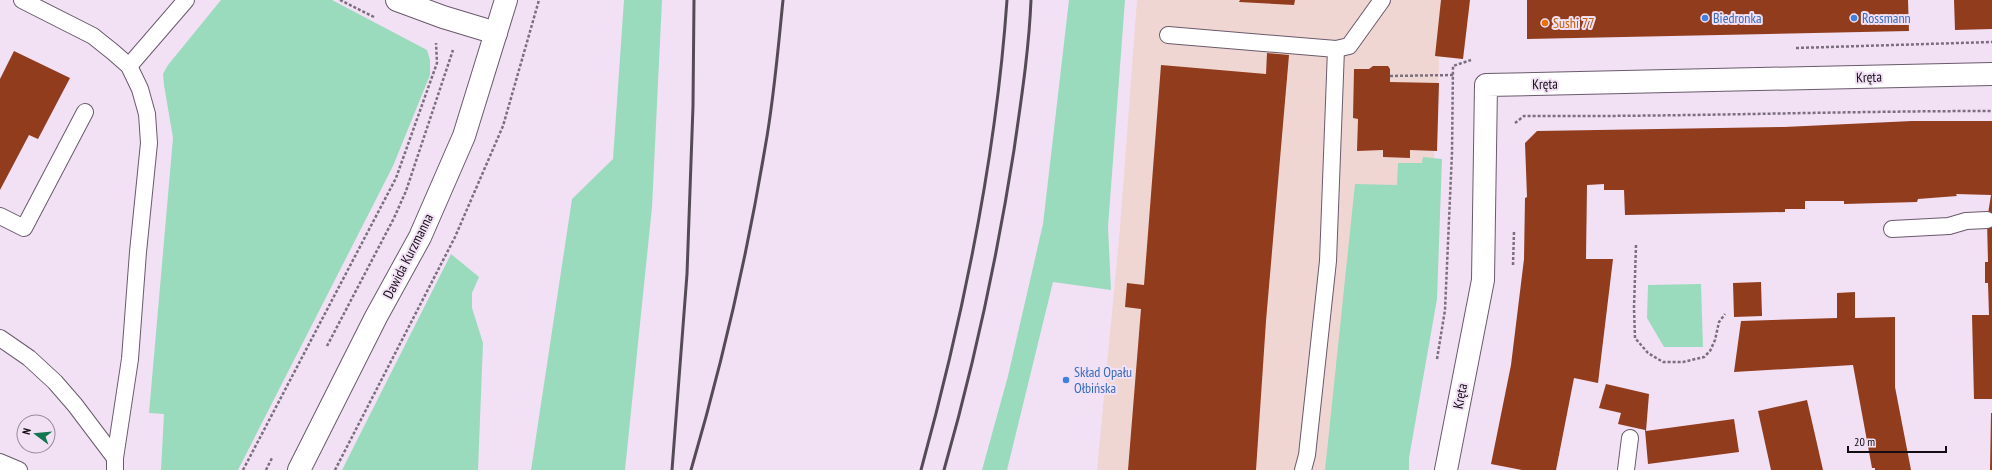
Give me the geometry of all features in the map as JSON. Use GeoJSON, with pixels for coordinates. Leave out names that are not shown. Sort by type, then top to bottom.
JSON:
{"type":"FeatureCollection","features":[{"type":"Feature","properties":{"kind":"street"},"geometry":{"type":"LineString","coordinates":[[397,0],[443,17],[496,33]]}},
{"type":"Feature","properties":{"kind":"street","name":"Dawida Kurzmanna"},"geometry":{"type":"LineString","coordinates":[[299,470],[376,317],[420,237],[464,136],[506,0]]}},
{"type":"Feature","properties":{"kind":"street","name":"Kręta"},"geometry":{"type":"LineString","coordinates":[[1446,470],[1483,280],[1486,85],[1992,74]]}},
{"type":"Feature","properties":{"kind":"lane"},"geometry":{"type":"LineString","coordinates":[[22,0],[93,36],[129,66],[140,88],[147,114],[149,143],[138,252],[130,358],[115,464]]}},
{"type":"Feature","properties":{"kind":"lane"},"geometry":{"type":"LineString","coordinates":[[129,66],[186,0]]}},
{"type":"Feature","properties":{"kind":"lane"},"geometry":{"type":"LineString","coordinates":[[1168,35],[1336,49],[1349,46],[1382,0]]}},
{"type":"Feature","properties":{"kind":"lane"},"geometry":{"type":"LineString","coordinates":[[1303,470],[1307,455],[1328,261],[1336,49]]}},
{"type":"Feature","properties":{"kind":"lane"},"geometry":{"type":"LineString","coordinates":[[0,216],[24,228],[85,112]]}},
{"type":"Feature","properties":{"kind":"lane"},"geometry":{"type":"LineString","coordinates":[[1892,229],[1949,226],[1966,221],[1987,220]]}},
{"type":"Feature","properties":{"kind":"lane"},"geometry":{"type":"LineString","coordinates":[[0,338],[29,358],[55,382],[75,404],[115,464]]}},
{"type":"Feature","properties":{"kind":"lane"},"geometry":{"type":"LineString","coordinates":[[1626,470],[1630,438]]}},
{"type":"Feature","properties":{"kind":"lane"},"geometry":{"type":"LineString","coordinates":[[0,462],[19,470]]}},
{"type":"Feature","properties":{"kind":"path"},"geometry":{"type":"LineString","coordinates":[[243,470],[396,178],[437,62],[436,41]]}},
{"type":"Feature","properties":{"kind":"path"},"geometry":{"type":"LineString","coordinates":[[1940,43],[1992,42]]}},
{"type":"Feature","properties":{"kind":"path"},"geometry":{"type":"LineString","coordinates":[[326,348],[394,218],[406,191],[428,121],[452,55]]}},
{"type":"Feature","properties":{"kind":"path"},"geometry":{"type":"LineString","coordinates":[[1436,364],[1445,310],[1452,152],[1453,66]]}},
{"type":"Feature","properties":{"kind":"path"},"geometry":{"type":"LineString","coordinates":[[1390,76],[1453,75]]}},
{"type":"Feature","properties":{"kind":"path"},"geometry":{"type":"LineString","coordinates":[[1515,128],[1515,122],[1524,116],[1628,117],[1752,113],[1992,111]]}},
{"type":"Feature","properties":{"kind":"path"},"geometry":{"type":"LineString","coordinates":[[1513,266],[1514,231]]}},
{"type":"Feature","properties":{"kind":"path"},"geometry":{"type":"LineString","coordinates":[[1636,245],[1634,308],[1635,338],[1648,353],[1663,362],[1683,362],[1704,357],[1710,351],[1715,340],[1719,322],[1726,314]]}},
{"type":"Feature","properties":{"kind":"path"},"geometry":{"type":"LineString","coordinates":[[266,470],[272,457]]}},
{"type":"Feature","properties":{"kind":"shaded area"},"geometry":{"type":"Polygon","coordinates":[[[1137,0],[1470,0],[1463,59],[1439,57],[1437,151],[1434,151],[1435,169],[1400,470],[1097,470],[1120,228],[1137,0]]]}},
{"type":"Feature","properties":{"kind":"green space"},"geometry":{"type":"Polygon","coordinates":[[[221,0],[332,0],[427,50],[430,60],[430,75],[393,166],[238,470],[161,470],[164,414],[149,413],[173,138],[163,74],[168,65],[221,0]]]}},
{"type":"Feature","properties":{"kind":"green space"},"geometry":{"type":"Polygon","coordinates":[[[624,0],[662,0],[652,207],[625,470],[531,470],[572,199],[613,159],[624,0]]]}},
{"type":"Feature","properties":{"kind":"green space"},"geometry":{"type":"Polygon","coordinates":[[[1069,0],[1125,0],[1108,227],[1111,290],[1053,282],[1007,470],[982,470],[1008,376],[1043,224],[1069,0]]]}},
{"type":"Feature","properties":{"kind":"green space"},"geometry":{"type":"Polygon","coordinates":[[[1423,157],[1442,159],[1437,299],[1409,458],[1409,470],[1325,470],[1355,184],[1397,185],[1398,163],[1422,163],[1423,157]]]}},
{"type":"Feature","properties":{"kind":"green space"},"geometry":{"type":"Polygon","coordinates":[[[451,254],[479,277],[472,293],[472,308],[483,343],[478,470],[342,470],[451,254]]]}},
{"type":"Feature","properties":{"kind":"green space"},"geometry":{"type":"Polygon","coordinates":[[[1701,284],[1703,347],[1664,347],[1647,318],[1648,285],[1701,284]]]}},
{"type":"Feature","properties":{"kind":"building"},"geometry":{"type":"Polygon","coordinates":[[[1240,0],[1295,0],[1294,5],[1239,2],[1240,0]]]}},
{"type":"Feature","properties":{"kind":"building"},"geometry":{"type":"Polygon","coordinates":[[[1441,0],[1470,0],[1463,59],[1435,56],[1441,0]]]}},
{"type":"Feature","properties":{"kind":"building"},"geometry":{"type":"Polygon","coordinates":[[[1527,0],[1908,0],[1909,31],[1527,39],[1527,0]]]}},
{"type":"Feature","properties":{"kind":"building"},"geometry":{"type":"Polygon","coordinates":[[[1954,0],[1992,0],[1992,29],[1955,30],[1954,0]]]}},
{"type":"Feature","properties":{"kind":"building"},"geometry":{"type":"Polygon","coordinates":[[[14,51],[70,78],[38,139],[29,135],[0,190],[0,79],[14,51]]]}},
{"type":"Feature","properties":{"kind":"building"},"geometry":{"type":"Polygon","coordinates":[[[1267,53],[1289,55],[1266,321],[1256,470],[1128,470],[1141,309],[1125,307],[1127,283],[1144,285],[1161,65],[1266,74],[1267,53]]]}},
{"type":"Feature","properties":{"kind":"building"},"geometry":{"type":"Polygon","coordinates":[[[1373,66],[1388,66],[1390,69],[1390,82],[1439,83],[1437,151],[1410,150],[1410,158],[1383,157],[1383,150],[1357,151],[1358,119],[1353,118],[1354,69],[1369,69],[1373,66]]]}},
{"type":"Feature","properties":{"kind":"building"},"geometry":{"type":"Polygon","coordinates":[[[1912,121],[1992,121],[1992,399],[1974,399],[1972,315],[1989,315],[1988,283],[1985,283],[1985,262],[1988,262],[1987,220],[1991,195],[1956,194],[1957,196],[1918,199],[1917,202],[1844,204],[1844,201],[1805,201],[1805,209],[1785,209],[1785,212],[1625,215],[1624,190],[1604,190],[1604,184],[1587,185],[1586,259],[1613,259],[1598,383],[1574,378],[1556,470],[1522,470],[1491,464],[1511,365],[1524,259],[1525,198],[1527,197],[1525,143],[1537,131],[1784,127],[1912,121]]]}},
{"type":"Feature","properties":{"kind":"building"},"geometry":{"type":"Polygon","coordinates":[[[1761,282],[1762,316],[1734,317],[1733,283],[1761,282]]]}},
{"type":"Feature","properties":{"kind":"building"},"geometry":{"type":"Polygon","coordinates":[[[1855,292],[1855,318],[1895,317],[1895,387],[1911,470],[1875,470],[1875,468],[1872,468],[1853,365],[1734,372],[1741,321],[1837,318],[1837,293],[1855,292]]]}},
{"type":"Feature","properties":{"kind":"building"},"geometry":{"type":"Polygon","coordinates":[[[1606,384],[1649,394],[1646,431],[1734,419],[1739,452],[1648,464],[1645,430],[1618,424],[1621,413],[1599,408],[1606,384]]]}},
{"type":"Feature","properties":{"kind":"building"},"geometry":{"type":"Polygon","coordinates":[[[1807,400],[1823,470],[1771,470],[1758,411],[1807,400]]]}},
{"type":"Feature","properties":{"kind":"building"},"geometry":{"type":"Polygon","coordinates":[[[1991,413],[1992,470],[1990,470],[1991,413]]]}},
{"type":"Feature","properties":{"kind":"railway"},"geometry":{"type":"LineString","coordinates":[[672,470],[687,274],[693,106],[694,0]]}},
{"type":"Feature","properties":{"kind":"railway"},"geometry":{"type":"LineString","coordinates":[[691,470],[733,310],[750,229],[771,111],[783,0]]}},
{"type":"Feature","properties":{"kind":"railway"},"geometry":{"type":"LineString","coordinates":[[921,470],[951,354],[976,237],[995,119],[1007,0]]}},
{"type":"Feature","properties":{"kind":"railway"},"geometry":{"type":"LineString","coordinates":[[944,470],[975,351],[1000,231],[1022,94],[1031,0]]}},
{"type":"Feature","properties":{"kind":"place","name":"Biedronka"},"geometry":{"type":"Point","coordinates":[1705,18]}},
{"type":"Feature","properties":{"kind":"place","name":"Rossmann"},"geometry":{"type":"Point","coordinates":[1854,18]}},
{"type":"Feature","properties":{"kind":"place","name":"Sushi 77"},"geometry":{"type":"Point","coordinates":[1545,23]}},
{"type":"Feature","properties":{"kind":"place","name":"Skład Opału Ołbińska"},"geometry":{"type":"Point","coordinates":[1066,380]}}]}
